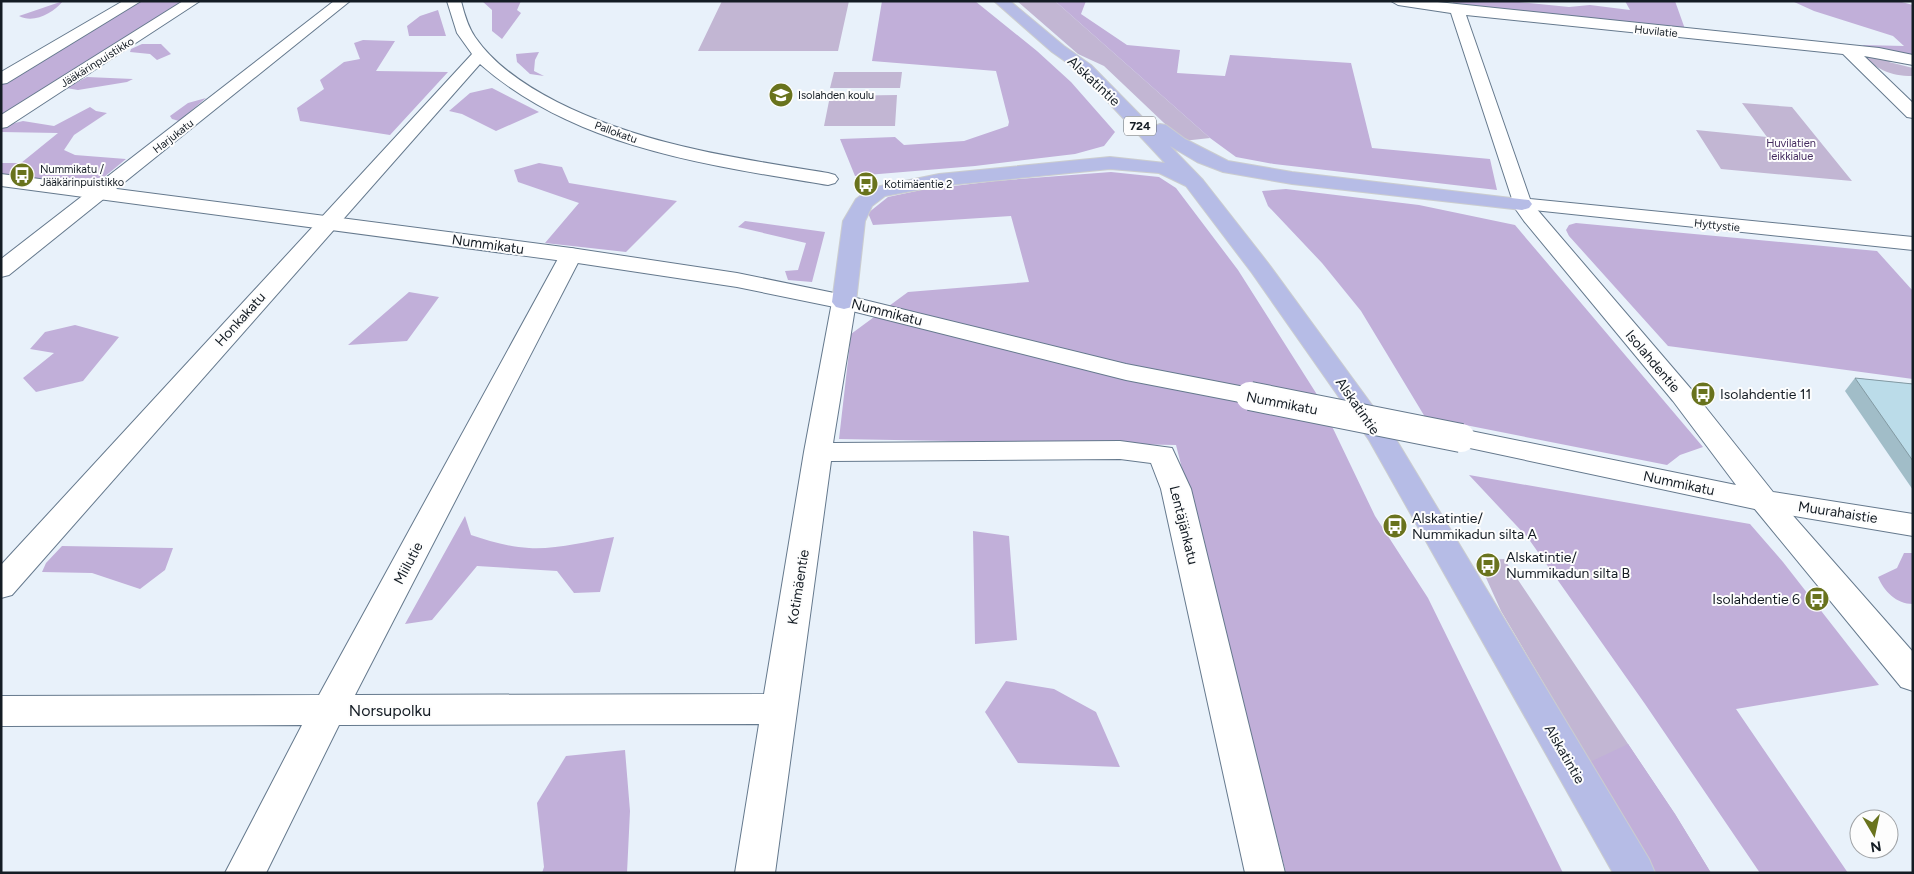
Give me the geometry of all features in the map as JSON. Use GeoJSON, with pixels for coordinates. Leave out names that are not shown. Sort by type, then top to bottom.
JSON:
{"type":"FeatureCollection","features":[{"type":"Feature","properties":{"kind":"main road","name":"Alskatintie"},"geometry":{"type":"LineString","coordinates":[[1001,1],[1058,49],[1085,68],[1196,184],[1220,214],[1381,437],[1635,873]]}},
{"type":"Feature","properties":{"kind":"main road"},"geometry":{"type":"LineString","coordinates":[[1058,49],[1121,117],[1130,129],[1134,139],[1133,146],[1120,154],[1070,167]]}},
{"type":"Feature","properties":{"kind":"main road"},"geometry":{"type":"LineString","coordinates":[[1085,68],[1178,143],[1204,158],[1223,166],[1292,178],[1522,204]]}},
{"type":"Feature","properties":{"kind":"main road"},"geometry":{"type":"LineString","coordinates":[[844,302],[854,221],[863,203],[878,192],[939,180],[1110,163],[1163,168],[1196,184]]}},
{"type":"Feature","properties":{"kind":"main road"},"geometry":{"type":"LineString","coordinates":[[1220,214],[1216,195],[1226,187],[1237,183],[1292,178]]}},
{"type":"Feature","properties":{"kind":"street"},"geometry":{"type":"LineString","coordinates":[[1,79],[134,1]]}},
{"type":"Feature","properties":{"kind":"street","name":"Jääkärinpuistikko"},"geometry":{"type":"LineString","coordinates":[[1,123],[193,1]]}},
{"type":"Feature","properties":{"kind":"street","name":"Harjukatu"},"geometry":{"type":"LineString","coordinates":[[1,270],[343,1]]}},
{"type":"Feature","properties":{"kind":"street","name":"Pallokatu"},"geometry":{"type":"LineString","coordinates":[[454,1],[467,37],[501,75],[523,90],[564,112],[624,136],[687,154],[828,179]]}},
{"type":"Feature","properties":{"kind":"street","name":"Huvilatie"},"geometry":{"type":"LineString","coordinates":[[1398,1],[1457,10],[1879,53],[1913,60]]}},
{"type":"Feature","properties":{"kind":"street","name":"Isolahdentie"},"geometry":{"type":"LineString","coordinates":[[1457,10],[1522,204],[1682,395],[1764,501],[1913,677]]}},
{"type":"Feature","properties":{"kind":"street"},"geometry":{"type":"LineString","coordinates":[[1848,50],[1913,113]]}},
{"type":"Feature","properties":{"kind":"street","name":"Honkakatu"},"geometry":{"type":"LineString","coordinates":[[1,586],[449,86],[481,54]]}},
{"type":"Feature","properties":{"kind":"street","name":"Nummikatu"},"geometry":{"type":"LineString","coordinates":[[1,180],[571,255],[737,280],[844,302],[1126,372],[1461,438],[1764,501]]}},
{"type":"Feature","properties":{"kind":"street","name":"Hyttystie"},"geometry":{"type":"LineString","coordinates":[[1522,204],[1913,244]]}},
{"type":"Feature","properties":{"kind":"street","name":"Miilutie"},"geometry":{"type":"LineString","coordinates":[[245,873],[329,710],[571,255]]}},
{"type":"Feature","properties":{"kind":"street","name":"Kotimäentie"},"geometry":{"type":"LineString","coordinates":[[755,873],[818,452],[844,302]]}},
{"type":"Feature","properties":{"kind":"street","name":"Lentäjänkatu"},"geometry":{"type":"LineString","coordinates":[[818,452],[1120,450],[1162,455],[1176,489],[1265,873]]}},
{"type":"Feature","properties":{"kind":"street","name":"Muurahaistie"},"geometry":{"type":"LineString","coordinates":[[1764,501],[1913,525]]}},
{"type":"Feature","properties":{"kind":"street","name":"Norsupolku"},"geometry":{"type":"LineString","coordinates":[[1,711],[779,709]]}},
{"type":"Feature","properties":{"kind":"green space"},"geometry":{"type":"Polygon","coordinates":[[[722,1],[849,1],[838,51],[698,51],[722,1]]]}},
{"type":"Feature","properties":{"kind":"green space"},"geometry":{"type":"Polygon","coordinates":[[[1017,1],[1055,1],[1210,138],[1183,141],[1104,66],[1078,54],[1017,1]]]}},
{"type":"Feature","properties":{"kind":"green space"},"geometry":{"type":"Polygon","coordinates":[[[1859,55],[1905,61],[1889,62],[1913,68],[1913,76],[1897,75],[1884,71],[1859,55]]]}},
{"type":"Feature","properties":{"kind":"green space"},"geometry":{"type":"Polygon","coordinates":[[[834,72],[902,72],[900,88],[830,88],[834,72]]]}},
{"type":"Feature","properties":{"kind":"green space"},"geometry":{"type":"Polygon","coordinates":[[[897,95],[895,126],[824,126],[830,96],[897,95]]]}},
{"type":"Feature","properties":{"kind":"green space","name":"Huvilatien leikkialue"},"geometry":{"type":"Polygon","coordinates":[[[1742,103],[1792,107],[1852,181],[1721,169],[1696,130],[1767,137],[1742,103]]]}},
{"type":"Feature","properties":{"kind":"green space"},"geometry":{"type":"Polygon","coordinates":[[[1504,559],[1675,814],[1711,873],[1621,814],[1501,611],[1478,560],[1504,559]]]}},
{"type":"Feature","properties":{"kind":"shaded area"},"geometry":{"type":"Polygon","coordinates":[[[63,1],[54,10],[43,16],[31,19],[19,16],[63,1]]]}},
{"type":"Feature","properties":{"kind":"shaded area"},"geometry":{"type":"Polygon","coordinates":[[[140,1],[186,1],[1,117],[1,83],[140,1]]]}},
{"type":"Feature","properties":{"kind":"shaded area"},"geometry":{"type":"Polygon","coordinates":[[[482,1],[521,1],[517,10],[521,13],[502,39],[492,31],[492,10],[482,1]]]}},
{"type":"Feature","properties":{"kind":"shaded area"},"geometry":{"type":"Polygon","coordinates":[[[882,1],[975,1],[1037,51],[1071,82],[1115,132],[1104,146],[1075,154],[975,166],[855,176],[840,139],[895,137],[904,145],[964,141],[1008,126],[1009,122],[996,71],[872,61],[882,1]]]}},
{"type":"Feature","properties":{"kind":"shaded area"},"geometry":{"type":"Polygon","coordinates":[[[1055,1],[1086,1],[1081,14],[1127,45],[1180,50],[1177,73],[1225,76],[1230,55],[1351,63],[1372,148],[1490,159],[1497,190],[1274,164],[1236,157],[1210,138],[1055,1]]]}},
{"type":"Feature","properties":{"kind":"shaded area"},"geometry":{"type":"Polygon","coordinates":[[[1454,1],[1510,1],[1569,7],[1590,5],[1630,10],[1625,1],[1675,1],[1685,29],[1452,4],[1454,1]]]}},
{"type":"Feature","properties":{"kind":"shaded area"},"geometry":{"type":"Polygon","coordinates":[[[1792,1],[1898,1],[1913,5],[1913,59],[1874,51],[1862,45],[1904,46],[1893,36],[1814,11],[1792,1]]]}},
{"type":"Feature","properties":{"kind":"shaded area"},"geometry":{"type":"Polygon","coordinates":[[[438,10],[446,36],[409,36],[407,26],[420,16],[438,10]]]}},
{"type":"Feature","properties":{"kind":"shaded area"},"geometry":{"type":"Polygon","coordinates":[[[363,40],[395,41],[376,71],[448,72],[390,135],[300,121],[297,108],[324,89],[320,80],[344,62],[360,59],[354,43],[363,40]]]}},
{"type":"Feature","properties":{"kind":"shaded area"},"geometry":{"type":"Polygon","coordinates":[[[142,44],[161,44],[171,54],[157,60],[150,54],[130,52],[131,49],[142,44]]]}},
{"type":"Feature","properties":{"kind":"shaded area"},"geometry":{"type":"Polygon","coordinates":[[[539,52],[535,60],[534,71],[544,76],[530,74],[517,62],[516,54],[539,52]]]}},
{"type":"Feature","properties":{"kind":"shaded area"},"geometry":{"type":"Polygon","coordinates":[[[87,77],[133,79],[127,82],[78,90],[66,88],[87,77]]]}},
{"type":"Feature","properties":{"kind":"shaded area"},"geometry":{"type":"Polygon","coordinates":[[[492,88],[539,112],[496,131],[462,114],[449,111],[470,93],[492,88]]]}},
{"type":"Feature","properties":{"kind":"shaded area"},"geometry":{"type":"Polygon","coordinates":[[[206,98],[179,121],[172,119],[170,116],[188,103],[206,98]]]}},
{"type":"Feature","properties":{"kind":"shaded area"},"geometry":{"type":"Polygon","coordinates":[[[90,107],[96,111],[107,113],[74,135],[64,150],[75,155],[126,159],[92,187],[1,174],[1,163],[21,163],[58,133],[1,132],[7,125],[23,121],[54,126],[90,107]]]}},
{"type":"Feature","properties":{"kind":"shaded area"},"geometry":{"type":"Polygon","coordinates":[[[539,163],[562,167],[569,183],[677,201],[626,252],[545,243],[579,203],[518,182],[514,170],[539,163]]]}},
{"type":"Feature","properties":{"kind":"shaded area"},"geometry":{"type":"Polygon","coordinates":[[[1111,172],[1159,177],[1176,188],[1238,270],[1316,393],[1375,516],[1428,598],[1563,873],[1286,873],[1176,445],[839,439],[851,334],[908,292],[1029,282],[1011,216],[873,225],[868,213],[888,197],[921,190],[995,181],[1111,172]]]}},
{"type":"Feature","properties":{"kind":"shaded area"},"geometry":{"type":"Polygon","coordinates":[[[1286,189],[1419,205],[1515,225],[1703,447],[1680,455],[1667,465],[1425,417],[1361,311],[1322,263],[1268,206],[1262,191],[1286,189]]]}},
{"type":"Feature","properties":{"kind":"shaded area"},"geometry":{"type":"Polygon","coordinates":[[[745,221],[825,232],[812,282],[788,280],[785,271],[798,270],[806,243],[738,227],[745,221]]]}},
{"type":"Feature","properties":{"kind":"shaded area"},"geometry":{"type":"Polygon","coordinates":[[[1576,223],[1877,251],[1913,291],[1913,379],[1668,346],[1569,236],[1566,230],[1569,225],[1576,223]]]}},
{"type":"Feature","properties":{"kind":"shaded area"},"geometry":{"type":"Polygon","coordinates":[[[409,292],[439,297],[407,341],[348,345],[409,292]]]}},
{"type":"Feature","properties":{"kind":"shaded area"},"geometry":{"type":"Polygon","coordinates":[[[75,325],[119,337],[83,381],[36,392],[23,378],[54,353],[30,349],[45,332],[75,325]]]}},
{"type":"Feature","properties":{"kind":"shaded area"},"geometry":{"type":"Polygon","coordinates":[[[1469,475],[1750,524],[1783,562],[1879,685],[1736,709],[1848,873],[1760,873],[1645,704],[1528,538],[1469,475]]]}},
{"type":"Feature","properties":{"kind":"shaded area"},"geometry":{"type":"Polygon","coordinates":[[[465,516],[471,535],[514,546],[549,548],[614,537],[600,592],[574,593],[557,571],[477,566],[432,620],[405,624],[465,516]]]}},
{"type":"Feature","properties":{"kind":"shaded area"},"geometry":{"type":"Polygon","coordinates":[[[973,531],[1009,536],[1017,640],[975,644],[973,531]]]}},
{"type":"Feature","properties":{"kind":"shaded area"},"geometry":{"type":"Polygon","coordinates":[[[62,546],[173,548],[165,570],[140,589],[92,573],[42,572],[46,563],[62,546]]]}},
{"type":"Feature","properties":{"kind":"shaded area"},"geometry":{"type":"Polygon","coordinates":[[[1904,553],[1913,553],[1913,604],[1901,602],[1891,596],[1878,577],[1897,568],[1904,553]]]}},
{"type":"Feature","properties":{"kind":"shaded area"},"geometry":{"type":"Polygon","coordinates":[[[1006,681],[1054,689],[1096,712],[1120,767],[1018,763],[985,712],[1006,681]]]}},
{"type":"Feature","properties":{"kind":"shaded area"},"geometry":{"type":"Polygon","coordinates":[[[1628,744],[1675,814],[1711,873],[1655,873],[1590,762],[1628,744]]]}},
{"type":"Feature","properties":{"kind":"shaded area"},"geometry":{"type":"Polygon","coordinates":[[[625,750],[630,811],[627,873],[542,873],[544,867],[537,803],[566,756],[625,750]]]}},
{"type":"Feature","properties":{"kind":"building"},"geometry":{"type":"Polygon","coordinates":[[[1855,378],[1913,384],[1913,461],[1855,378]]]}},
{"type":"Feature","properties":{"kind":"place","name":"Isolahden koulu"},"geometry":{"type":"Point","coordinates":[781,95]}},
{"type":"Feature","properties":{"kind":"place","name":"Nummikatu / Jääkärinpuistikko"},"geometry":{"type":"Point","coordinates":[22,175]}},
{"type":"Feature","properties":{"kind":"place","name":"Kotimäentie 2"},"geometry":{"type":"Point","coordinates":[866,184]}},
{"type":"Feature","properties":{"kind":"place","name":"Isolahdentie 11"},"geometry":{"type":"Point","coordinates":[1703,394]}},
{"type":"Feature","properties":{"kind":"place","name":"Alskatintie/ Nummikadun silta A"},"geometry":{"type":"Point","coordinates":[1395,526]}},
{"type":"Feature","properties":{"kind":"place","name":"Alskatintie/ Nummikadun silta B"},"geometry":{"type":"Point","coordinates":[1488,565]}},
{"type":"Feature","properties":{"kind":"place","name":"Isolahdentie 6"},"geometry":{"type":"Point","coordinates":[1817,599]}}]}
